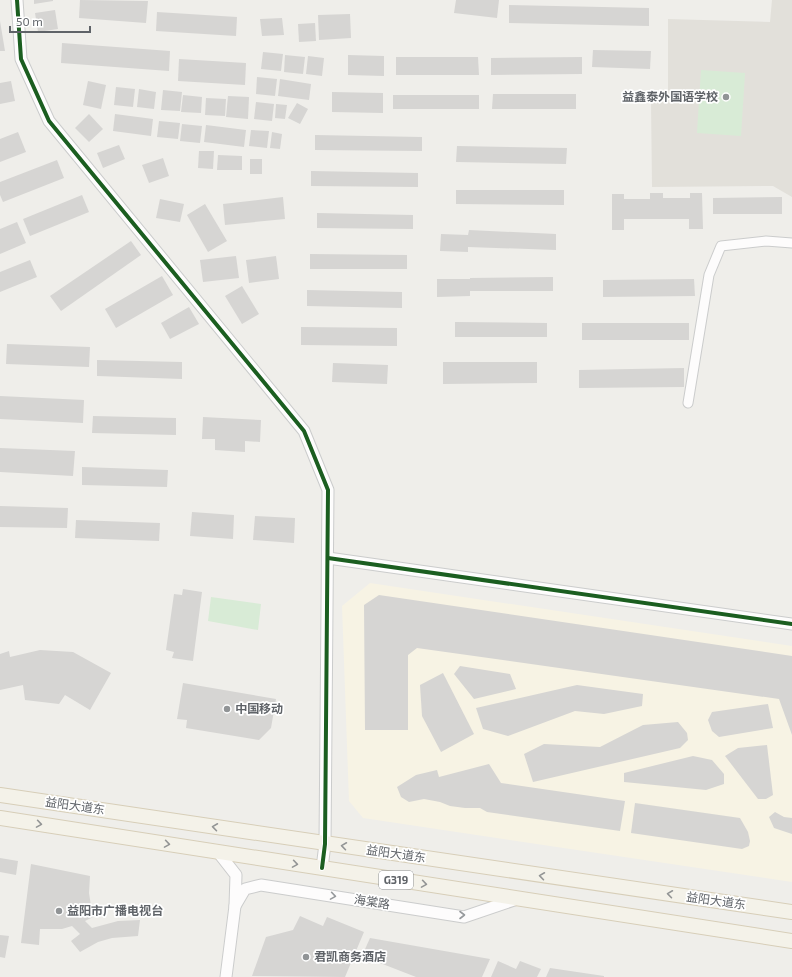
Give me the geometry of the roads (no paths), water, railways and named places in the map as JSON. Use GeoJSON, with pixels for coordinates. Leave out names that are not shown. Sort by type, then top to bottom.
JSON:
{"type":"FeatureCollection","features":[{"type":"Feature","properties":{"kind":"main road","name":"益阳大道东"},"geometry":{"type":"LineString","coordinates":[[0,795],[792,912]]}},
{"type":"Feature","properties":{"kind":"main road","name":"G319"},"geometry":{"type":"LineString","coordinates":[[0,818],[792,941]]}},
{"type":"Feature","properties":{"kind":"street"},"geometry":{"type":"LineString","coordinates":[[17,0],[21,59],[49,122],[304,431],[328,490],[325,844],[322,868]]}},
{"type":"Feature","properties":{"kind":"street"},"geometry":{"type":"LineString","coordinates":[[688,403],[709,275],[721,246],[766,241],[792,243]]}},
{"type":"Feature","properties":{"kind":"street"},"geometry":{"type":"LineString","coordinates":[[328,558],[792,624]]}},
{"type":"Feature","properties":{"kind":"street","name":"海棠路"},"geometry":{"type":"LineString","coordinates":[[218,852],[236,875],[235,906],[226,977]]}},
{"type":"Feature","properties":{"kind":"street","name":"海棠路"},"geometry":{"type":"LineString","coordinates":[[235,906],[245,889],[261,885],[464,917],[517,899]]}},
{"type":"Feature","properties":{"kind":"place","name":"益鑫泰外国语学校"},"geometry":{"type":"Point","coordinates":[726,97]}},
{"type":"Feature","properties":{"kind":"place","name":"中国移动"},"geometry":{"type":"Point","coordinates":[227,709]}},
{"type":"Feature","properties":{"kind":"place","name":"益阳市广播电视台"},"geometry":{"type":"Point","coordinates":[59,911]}},
{"type":"Feature","properties":{"kind":"place","name":"君凯商务酒店"},"geometry":{"type":"Point","coordinates":[306,957]}}]}
